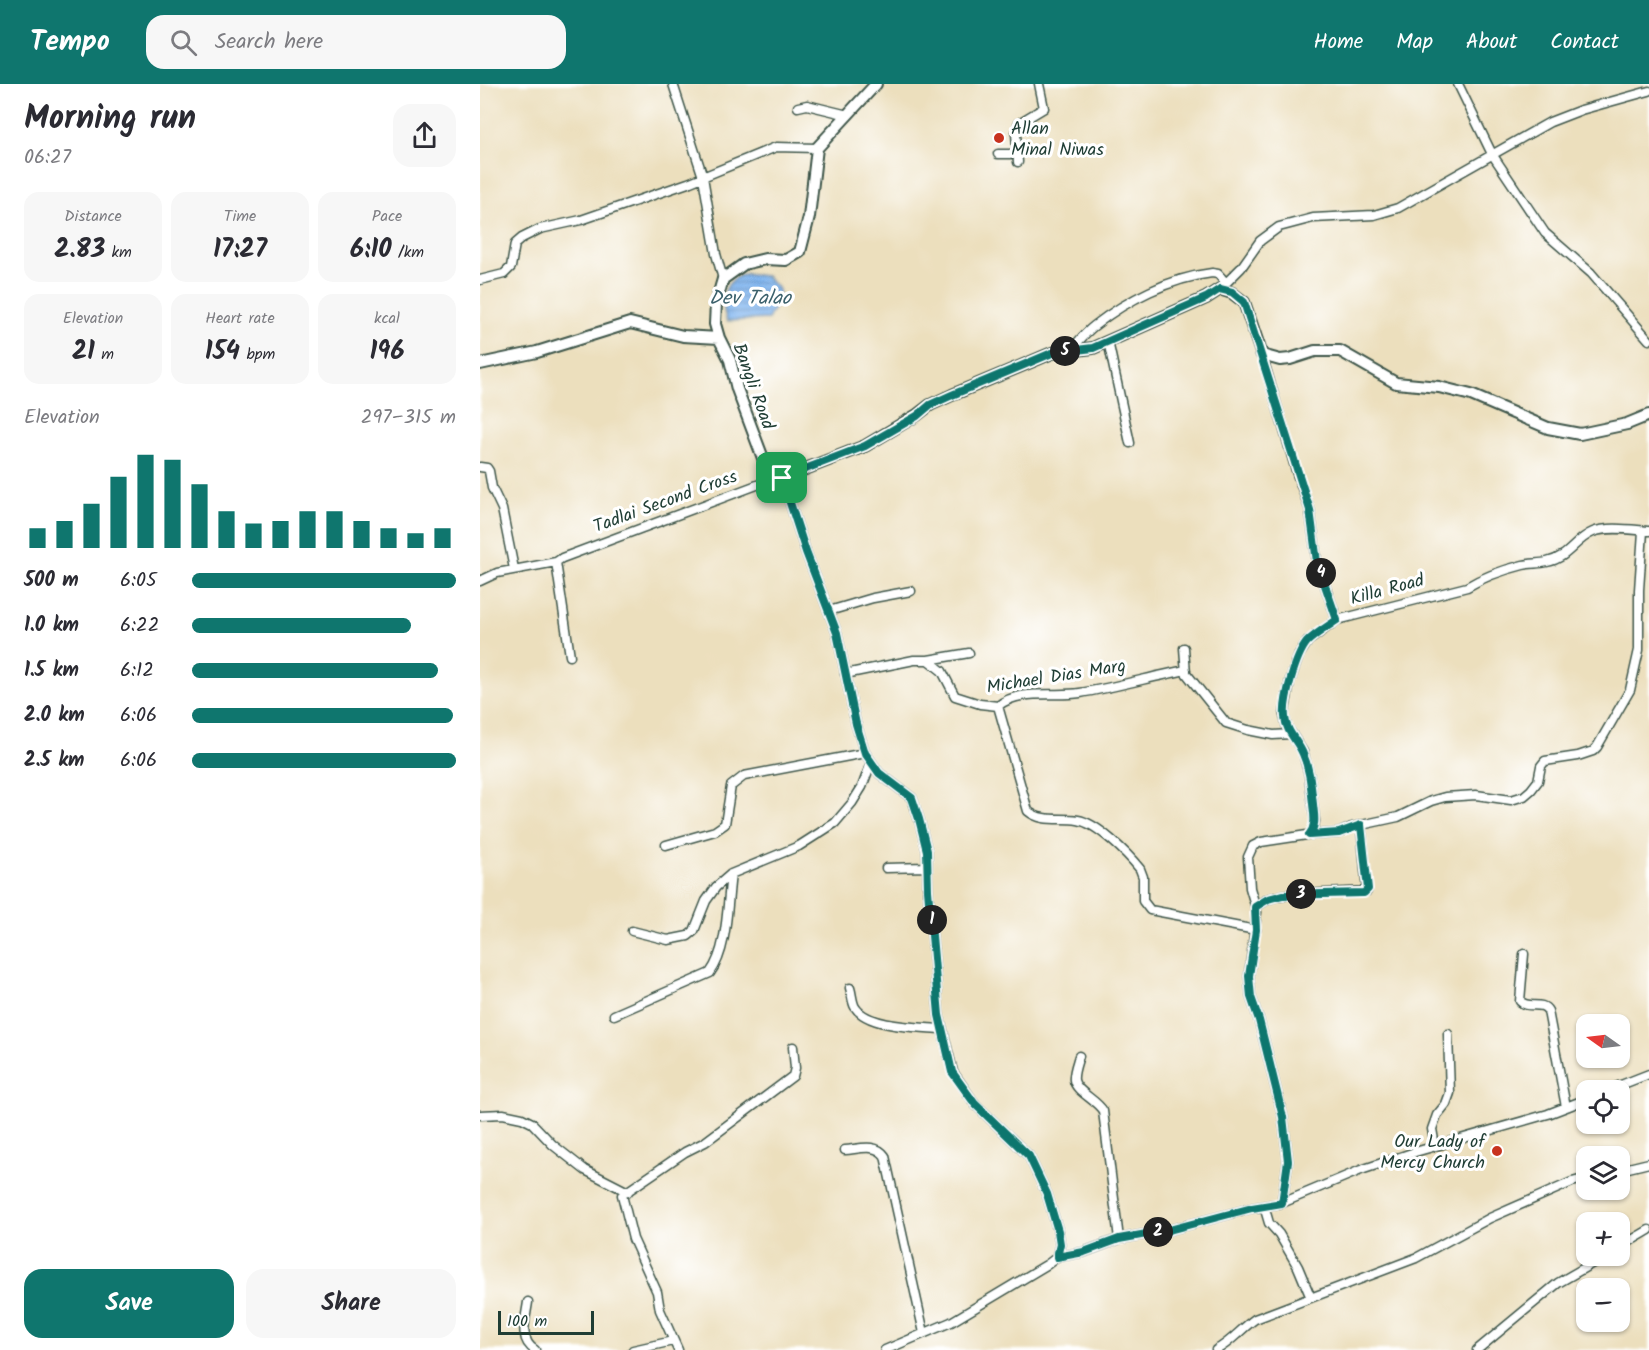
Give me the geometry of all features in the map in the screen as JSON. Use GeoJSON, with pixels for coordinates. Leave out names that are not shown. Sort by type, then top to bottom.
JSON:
{"type":"FeatureCollection","features":[{"type":"Feature","properties":{"kind":"main road"},"geometry":{"type":"LineString","coordinates":[[723,279],[744,264],[765,259],[786,260],[800,252],[809,217],[817,148],[876,84]]}},
{"type":"Feature","properties":{"kind":"main road","name":"Bangli Road"},"geometry":{"type":"LineString","coordinates":[[723,279],[716,303],[715,324],[730,360],[737,389],[766,470],[777,478]]}},
{"type":"Feature","properties":{"kind":"main road"},"geometry":{"type":"LineString","coordinates":[[1223,286],[1244,302],[1262,354],[1280,360],[1315,351],[1340,351],[1396,383],[1439,387],[1471,395],[1548,428],[1580,434],[1627,424],[1649,415]]}},
{"type":"Feature","properties":{"kind":"main road","name":"Tadlai Second Cross"},"geometry":{"type":"LineString","coordinates":[[777,478],[865,446],[917,416],[930,405],[952,395],[1052,353],[1093,348],[1206,298],[1223,286]]}},
{"type":"Feature","properties":{"kind":"main road"},"geometry":{"type":"LineString","coordinates":[[480,364],[537,352],[630,323],[683,336],[719,338]]}},
{"type":"Feature","properties":{"kind":"street"},"geometry":{"type":"LineString","coordinates":[[673,84],[703,177],[716,254],[723,279]]}},
{"type":"Feature","properties":{"kind":"street"},"geometry":{"type":"LineString","coordinates":[[998,154],[1018,158],[1016,133],[1019,123],[1044,108],[1039,84]]}},
{"type":"Feature","properties":{"kind":"street"},"geometry":{"type":"LineString","coordinates":[[1458,84],[1492,154],[1545,233],[1591,273],[1649,340]]}},
{"type":"Feature","properties":{"kind":"street","name":"Tadlai Second Cross"},"geometry":{"type":"LineString","coordinates":[[1223,286],[1241,268],[1260,242],[1279,227],[1313,218],[1374,215],[1398,208],[1529,132],[1581,110],[1649,91]]}},
{"type":"Feature","properties":{"kind":"street"},"geometry":{"type":"LineString","coordinates":[[798,107],[807,105],[848,115]]}},
{"type":"Feature","properties":{"kind":"street"},"geometry":{"type":"LineString","coordinates":[[480,280],[504,274],[511,267],[515,244],[540,229],[581,220],[703,177],[776,147],[817,148]]}},
{"type":"Feature","properties":{"kind":"street"},"geometry":{"type":"LineString","coordinates":[[1071,350],[1092,327],[1136,300],[1176,280],[1212,273],[1218,274],[1223,286]]}},
{"type":"Feature","properties":{"kind":"street"},"geometry":{"type":"LineString","coordinates":[[1108,341],[1130,443]]}},
{"type":"Feature","properties":{"kind":"street"},"geometry":{"type":"LineString","coordinates":[[1262,354],[1297,474],[1310,510],[1317,562],[1337,620]]}},
{"type":"Feature","properties":{"kind":"street"},"geometry":{"type":"LineString","coordinates":[[480,467],[487,468],[489,471],[492,488],[502,509],[514,569]]}},
{"type":"Feature","properties":{"kind":"street"},"geometry":{"type":"LineString","coordinates":[[777,478],[837,633],[856,724],[865,753],[879,773],[912,798],[922,830],[927,851],[942,1029],[952,1072],[975,1104],[1029,1156],[1047,1194],[1058,1231],[1060,1244],[1057,1257]]}},
{"type":"Feature","properties":{"kind":"street","name":"Tadlai Second Cross"},"geometry":{"type":"LineString","coordinates":[[480,581],[497,573],[556,562],[672,515],[777,478]]}},
{"type":"Feature","properties":{"kind":"street","name":"Killa Road"},"geometry":{"type":"LineString","coordinates":[[1595,531],[1646,531],[1639,590],[1639,650],[1634,674],[1630,690],[1593,751],[1578,756],[1545,761],[1541,766],[1538,782],[1524,796],[1510,800],[1476,795],[1445,797],[1431,801],[1398,817],[1361,825],[1339,833],[1309,835],[1313,831],[1315,821],[1309,774],[1303,752],[1291,734],[1284,715],[1290,681],[1299,655],[1308,641],[1337,620],[1467,587],[1486,576],[1563,557],[1583,538],[1595,531]]}},
{"type":"Feature","properties":{"kind":"street"},"geometry":{"type":"LineString","coordinates":[[556,562],[570,656]]}},
{"type":"Feature","properties":{"kind":"street"},"geometry":{"type":"LineString","coordinates":[[829,611],[883,595],[911,591]]}},
{"type":"Feature","properties":{"kind":"street"},"geometry":{"type":"LineString","coordinates":[[1184,648],[1186,673],[1226,723],[1273,735],[1291,734]]}},
{"type":"Feature","properties":{"kind":"street"},"geometry":{"type":"LineString","coordinates":[[845,674],[914,660],[969,653]]}},
{"type":"Feature","properties":{"kind":"street","name":"Michael Dias Marg"},"geometry":{"type":"LineString","coordinates":[[928,660],[942,671],[955,696],[980,704],[998,706],[1004,701],[1039,693],[1078,694],[1186,670]]}},
{"type":"Feature","properties":{"kind":"street"},"geometry":{"type":"LineString","coordinates":[[998,706],[1028,811],[1041,818],[1079,820],[1096,828],[1140,869],[1143,877],[1143,901],[1150,910],[1256,930]]}},
{"type":"Feature","properties":{"kind":"street"},"geometry":{"type":"LineString","coordinates":[[666,845],[715,831],[725,824],[731,786],[744,776],[865,753]]}},
{"type":"Feature","properties":{"kind":"street"},"geometry":{"type":"LineString","coordinates":[[632,931],[668,940],[688,936],[694,932],[706,901],[716,887],[731,874],[799,846],[835,823],[862,787],[871,763]]}},
{"type":"Feature","properties":{"kind":"street"},"geometry":{"type":"LineString","coordinates":[[1255,907],[1268,899],[1283,895],[1367,891],[1361,825]]}},
{"type":"Feature","properties":{"kind":"street"},"geometry":{"type":"LineString","coordinates":[[1282,1203],[1288,1161],[1283,1117],[1259,1020],[1251,997],[1249,976],[1256,930],[1248,857],[1253,846],[1261,842],[1309,835]]}},
{"type":"Feature","properties":{"kind":"street"},"geometry":{"type":"LineString","coordinates":[[886,868],[927,867]]}},
{"type":"Feature","properties":{"kind":"street"},"geometry":{"type":"LineString","coordinates":[[614,1015],[710,973],[722,946],[731,874]]}},
{"type":"Feature","properties":{"kind":"street"},"geometry":{"type":"LineString","coordinates":[[1524,954],[1520,1001],[1527,1005],[1541,1005],[1548,1011],[1566,1107]]}},
{"type":"Feature","properties":{"kind":"street"},"geometry":{"type":"LineString","coordinates":[[850,988],[855,1007],[868,1018],[901,1026],[942,1029]]}},
{"type":"Feature","properties":{"kind":"street"},"geometry":{"type":"LineString","coordinates":[[1435,1146],[1432,1129],[1450,1093],[1448,1034]]}},
{"type":"Feature","properties":{"kind":"street"},"geometry":{"type":"LineString","coordinates":[[678,1350],[660,1311],[657,1292],[633,1239],[622,1196],[685,1152],[705,1142],[793,1076],[795,1068],[793,1047]]}},
{"type":"Feature","properties":{"kind":"street"},"geometry":{"type":"LineString","coordinates":[[1079,1056],[1074,1080],[1076,1085],[1099,1103],[1103,1111],[1119,1239]]}},
{"type":"Feature","properties":{"kind":"street"},"geometry":{"type":"LineString","coordinates":[[1630,1081],[1649,1074]]}},
{"type":"Feature","properties":{"kind":"street"},"geometry":{"type":"LineString","coordinates":[[885,1350],[951,1322],[997,1297],[1057,1257],[1084,1252],[1119,1239],[1169,1230],[1214,1217],[1282,1203],[1361,1170],[1548,1114],[1576,1103]]}},
{"type":"Feature","properties":{"kind":"street"},"geometry":{"type":"LineString","coordinates":[[480,1114],[503,1114],[522,1118],[532,1123],[553,1145],[585,1170],[628,1192]]}},
{"type":"Feature","properties":{"kind":"street"},"geometry":{"type":"LineString","coordinates":[[845,1150],[879,1149],[885,1156],[924,1333]]}},
{"type":"Feature","properties":{"kind":"street"},"geometry":{"type":"LineString","coordinates":[[1630,1168],[1649,1163]]}},
{"type":"Feature","properties":{"kind":"street"},"geometry":{"type":"LineString","coordinates":[[1216,1350],[1255,1319],[1416,1258],[1490,1218],[1576,1181]]}},
{"type":"Feature","properties":{"kind":"street"},"geometry":{"type":"LineString","coordinates":[[1264,1206],[1269,1223],[1279,1234],[1311,1298]]}},
{"type":"Feature","properties":{"kind":"street"},"geometry":{"type":"LineString","coordinates":[[1630,1241],[1649,1230]]}},
{"type":"Feature","properties":{"kind":"street"},"geometry":{"type":"LineString","coordinates":[[1478,1350],[1558,1283],[1588,1266]]}},
{"type":"Feature","properties":{"kind":"street"},"geometry":{"type":"LineString","coordinates":[[528,1302],[525,1341],[529,1347],[536,1350]]}},
{"type":"Feature","properties":{"kind":"street"},"geometry":{"type":"LineString","coordinates":[[633,1350],[673,1341]]}},
{"type":"Feature","properties":{"kind":"water","name":"Dev Talao"},"geometry":{"type":"Polygon","coordinates":[[[745,274],[766,276],[779,290],[776,304],[768,319],[727,321],[724,299],[727,286],[737,277],[745,274]]]}},
{"type":"Feature","properties":{"kind":"place","name":"Allan Minal Niwas"},"geometry":{"type":"Point","coordinates":[999,138]}},
{"type":"Feature","properties":{"kind":"place","name":"Our Lady of Mercy Church"},"geometry":{"type":"Point","coordinates":[1497,1151]}},
{"type":"Feature","properties":{"kind":"route"},"geometry":{"type":"LineString","coordinates":[[1220,289],[1232,292],[1244,302],[1310,510],[1317,562],[1337,620],[1308,641],[1299,655],[1290,681],[1284,715],[1287,728],[1303,752],[1309,774],[1315,821],[1313,831],[1309,835],[1339,833],[1361,825],[1368,889],[1364,893],[1283,895],[1268,899],[1255,907],[1256,930],[1249,976],[1251,997],[1275,1078],[1286,1137],[1288,1161],[1282,1203],[1214,1217],[1169,1230],[1119,1239],[1084,1252],[1057,1257],[1060,1244],[1058,1231],[1047,1194],[1029,1156],[975,1104],[952,1072],[939,1015],[928,890],[927,851],[919,819],[912,798],[879,773],[865,753],[856,724],[837,633],[806,552],[782,478],[865,446],[917,416],[930,405],[952,395],[1052,353],[1093,348],[1206,298],[1220,289]]}}]}
